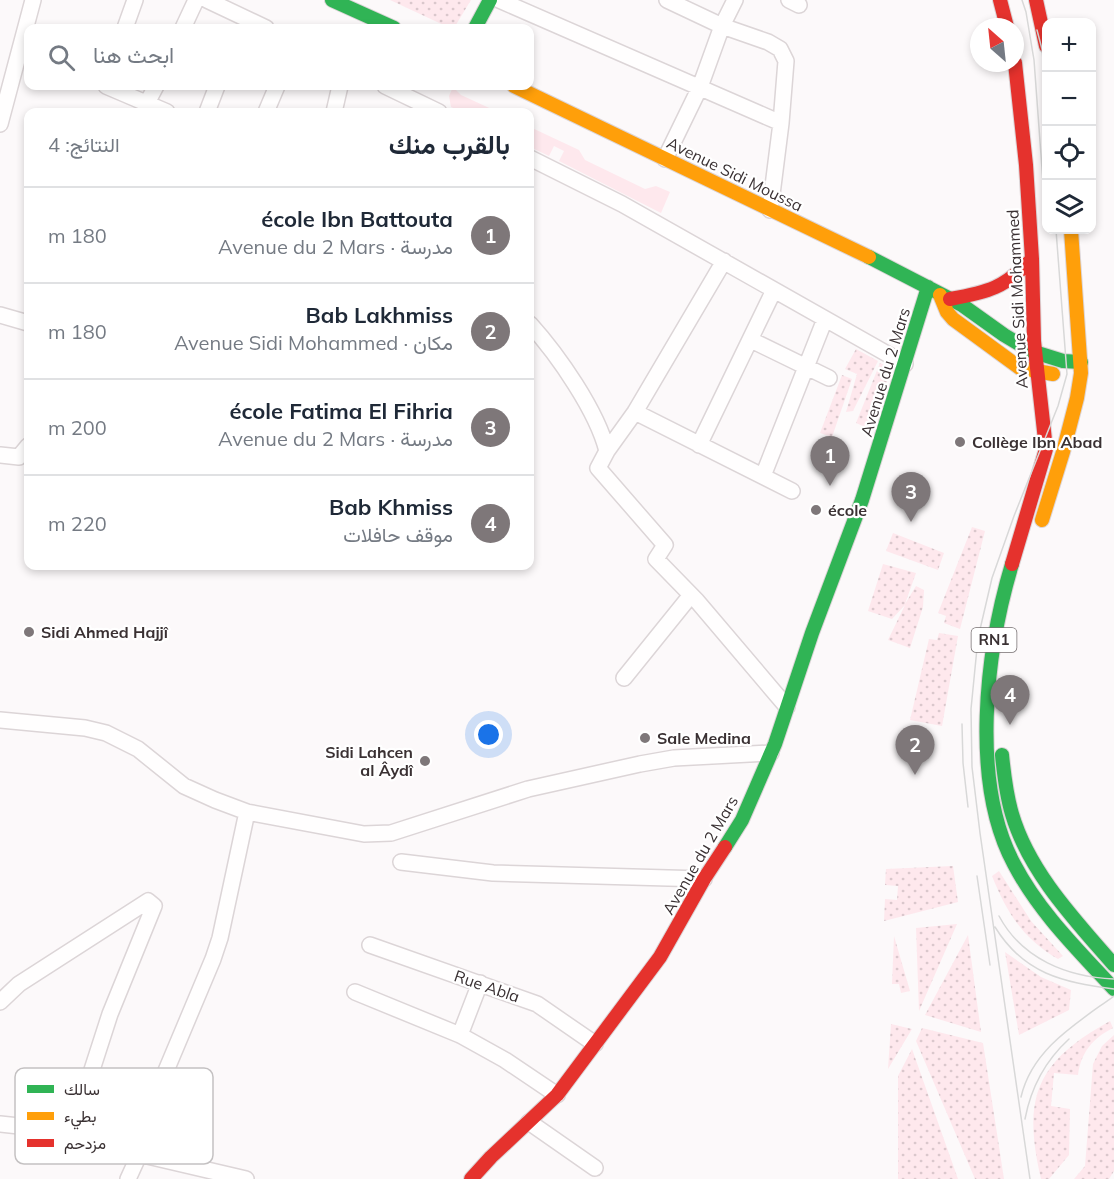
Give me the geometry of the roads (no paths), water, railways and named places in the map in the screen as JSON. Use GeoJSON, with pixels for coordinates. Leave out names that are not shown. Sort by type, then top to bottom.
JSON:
{"type":"FeatureCollection","features":[{"type":"Feature","properties":{"kind":"street"},"geometry":{"type":"LineString","coordinates":[[29,24],[33,0]]}},
{"type":"Feature","properties":{"kind":"street"},"geometry":{"type":"LineString","coordinates":[[126,24],[135,0]]}},
{"type":"Feature","properties":{"kind":"street"},"geometry":{"type":"LineString","coordinates":[[185,24],[196,0]]}},
{"type":"Feature","properties":{"kind":"street"},"geometry":{"type":"LineString","coordinates":[[207,0],[241,23]]}},
{"type":"Feature","properties":{"kind":"street"},"geometry":{"type":"LineString","coordinates":[[478,24],[490,0]]}},
{"type":"Feature","properties":{"kind":"street"},"geometry":{"type":"LineString","coordinates":[[499,0],[781,123]]}},
{"type":"Feature","properties":{"kind":"street"},"geometry":{"type":"LineString","coordinates":[[667,0],[722,26],[768,42],[780,49],[784,55],[786,61],[781,123],[770,210]]}},
{"type":"Feature","properties":{"kind":"street"},"geometry":{"type":"LineString","coordinates":[[665,159],[700,87],[722,26],[735,0]]}},
{"type":"Feature","properties":{"kind":"street"},"geometry":{"type":"LineString","coordinates":[[1000,0],[1005,18]]}},
{"type":"Feature","properties":{"kind":"street"},"geometry":{"type":"LineString","coordinates":[[1036,0],[1042,25]]}},
{"type":"Feature","properties":{"kind":"street"},"geometry":{"type":"LineString","coordinates":[[339,1],[386,24]]}},
{"type":"Feature","properties":{"kind":"street"},"geometry":{"type":"LineString","coordinates":[[0,124],[23,60]]}},
{"type":"Feature","properties":{"kind":"street","name":"Avenue Sidi Mohammed"},"geometry":{"type":"LineString","coordinates":[[1016,72],[1032,259],[1035,353],[1046,449],[1007,579],[997,622],[988,698],[989,789],[1003,842],[1027,885],[1052,921],[1114,989]]}},
{"type":"Feature","properties":{"kind":"street"},"geometry":{"type":"LineString","coordinates":[[116,90],[158,108]]}},
{"type":"Feature","properties":{"kind":"street"},"geometry":{"type":"LineString","coordinates":[[147,103],[154,90]]}},
{"type":"Feature","properties":{"kind":"street"},"geometry":{"type":"LineString","coordinates":[[209,108],[215,90]]}},
{"type":"Feature","properties":{"kind":"street"},"geometry":{"type":"LineString","coordinates":[[268,108],[275,90]]}},
{"type":"Feature","properties":{"kind":"street"},"geometry":{"type":"LineString","coordinates":[[335,108],[339,90]]}},
{"type":"Feature","properties":{"kind":"street"},"geometry":{"type":"LineString","coordinates":[[391,90],[420,108]]}},
{"type":"Feature","properties":{"kind":"street","name":"Avenue Sidi Moussa"},"geometry":{"type":"LineString","coordinates":[[522,90],[939,293],[1035,353],[1081,367]]}},
{"type":"Feature","properties":{"kind":"street"},"geometry":{"type":"LineString","coordinates":[[534,160],[622,204],[905,364]]}},
{"type":"Feature","properties":{"kind":"street"},"geometry":{"type":"LineString","coordinates":[[1039,529],[1066,442],[1077,398],[1081,367],[1071,234]]}},
{"type":"Feature","properties":{"kind":"street"},"geometry":{"type":"LineString","coordinates":[[1032,259],[1015,278],[996,290],[939,293],[947,312],[953,319],[1020,368],[1040,396]]}},
{"type":"Feature","properties":{"kind":"street"},"geometry":{"type":"LineString","coordinates":[[724,261],[635,412],[607,451],[598,468],[665,544],[656,559],[691,595],[787,707]]}},
{"type":"Feature","properties":{"kind":"street"},"geometry":{"type":"LineString","coordinates":[[699,445],[774,290]]}},
{"type":"Feature","properties":{"kind":"street","name":"Avenue du 2 Mars"},"geometry":{"type":"LineString","coordinates":[[471,1179],[494,1152],[557,1095],[660,957],[704,879],[742,820],[771,753],[812,633],[862,500],[905,364],[939,293]]}},
{"type":"Feature","properties":{"kind":"street"},"geometry":{"type":"LineString","coordinates":[[0,315],[24,323]]}},
{"type":"Feature","properties":{"kind":"street"},"geometry":{"type":"LineString","coordinates":[[763,476],[825,319]]}},
{"type":"Feature","properties":{"kind":"street"},"geometry":{"type":"LineString","coordinates":[[534,329],[569,376],[592,414],[604,437],[607,451]]}},
{"type":"Feature","properties":{"kind":"street"},"geometry":{"type":"LineString","coordinates":[[751,340],[829,378]]}},
{"type":"Feature","properties":{"kind":"street"},"geometry":{"type":"LineString","coordinates":[[1020,368],[1058,374],[1081,367]]}},
{"type":"Feature","properties":{"kind":"street"},"geometry":{"type":"LineString","coordinates":[[635,412],[792,491]]}},
{"type":"Feature","properties":{"kind":"street"},"geometry":{"type":"LineString","coordinates":[[0,455],[19,457],[24,451]]}},
{"type":"Feature","properties":{"kind":"street"},"geometry":{"type":"LineString","coordinates":[[624,678],[691,595]]}},
{"type":"Feature","properties":{"kind":"street","name":"RN1"},"geometry":{"type":"LineString","coordinates":[[1001,712],[1004,664],[1008,645]]}},
{"type":"Feature","properties":{"kind":"street"},"geometry":{"type":"LineString","coordinates":[[0,720],[85,728],[106,733],[138,748],[184,786],[215,801],[247,812],[358,833],[391,832],[528,789],[640,764],[674,758],[771,753]]}},
{"type":"Feature","properties":{"kind":"street"},"geometry":{"type":"LineString","coordinates":[[1001,743],[1005,786],[1012,818],[1020,839],[1047,885],[1066,911],[1114,965]]}},
{"type":"Feature","properties":{"kind":"street"},"geometry":{"type":"LineString","coordinates":[[169,1068],[220,938],[247,812]]}},
{"type":"Feature","properties":{"kind":"street"},"geometry":{"type":"LineString","coordinates":[[401,862],[492,873],[704,879]]}},
{"type":"Feature","properties":{"kind":"street"},"geometry":{"type":"LineString","coordinates":[[0,1002],[19,984],[148,901],[154,906],[110,1014],[93,1068]]}},
{"type":"Feature","properties":{"kind":"street","name":"Rue Abla"},"geometry":{"type":"LineString","coordinates":[[370,945],[537,1004],[595,1044]]}},
{"type":"Feature","properties":{"kind":"street"},"geometry":{"type":"LineString","coordinates":[[460,1035],[480,984]]}},
{"type":"Feature","properties":{"kind":"street"},"geometry":{"type":"LineString","coordinates":[[355,992],[460,1035],[506,1060],[557,1095]]}},
{"type":"Feature","properties":{"kind":"street"},"geometry":{"type":"LineString","coordinates":[[529,1122],[595,1168]]}},
{"type":"Feature","properties":{"kind":"street"},"geometry":{"type":"LineString","coordinates":[[0,1124],[15,1126]]}},
{"type":"Feature","properties":{"kind":"street"},"geometry":{"type":"LineString","coordinates":[[129,1179],[133,1164]]}},
{"type":"Feature","properties":{"kind":"street"},"geometry":{"type":"LineString","coordinates":[[173,1164],[218,1176],[246,1179]]}},
{"type":"Feature","properties":{"kind":"tram line"},"geometry":{"type":"LineString","coordinates":[[1022,0],[1034,60],[1043,180]]}},
{"type":"Feature","properties":{"kind":"tram line"},"geometry":{"type":"LineString","coordinates":[[1037,30],[1044,72]]}},
{"type":"Feature","properties":{"kind":"tram line"},"geometry":{"type":"LineString","coordinates":[[1030,1179],[980,833],[972,767],[971,709],[978,638],[992,578],[1058,406],[1067,374],[1056,234]]}},
{"type":"Feature","properties":{"kind":"tram line"},"geometry":{"type":"LineString","coordinates":[[962,724],[963,763],[968,807]]}},
{"type":"Feature","properties":{"kind":"tram line"},"geometry":{"type":"LineString","coordinates":[[977,876],[990,965]]}},
{"type":"Feature","properties":{"kind":"tram line"},"geometry":{"type":"LineString","coordinates":[[999,916],[1020,944],[1048,963],[1079,974],[1114,979]]}},
{"type":"Feature","properties":{"kind":"tram line"},"geometry":{"type":"LineString","coordinates":[[995,927],[1019,956],[1046,973],[1061,979],[1114,989]]}},
{"type":"Feature","properties":{"kind":"tram line"},"geometry":{"type":"LineString","coordinates":[[1021,1097],[1035,1065],[1046,1051],[1071,1027],[1114,996]]}},
{"type":"Feature","properties":{"kind":"tram line"},"geometry":{"type":"LineString","coordinates":[[1025,1119],[1040,1075],[1060,1047],[1069,1039]]}},
{"type":"Feature","properties":{"kind":"place","name":"Collège Ibn Abad"},"geometry":{"type":"Point","coordinates":[960,442]}},
{"type":"Feature","properties":{"kind":"place","name":"école Ibn Battouta"},"geometry":{"type":"Point","coordinates":[830,486]}},
{"type":"Feature","properties":{"kind":"place","name":"école"},"geometry":{"type":"Point","coordinates":[816,510]}},
{"type":"Feature","properties":{"kind":"place","name":"école Fatima El Fihria"},"geometry":{"type":"Point","coordinates":[911,522]}},
{"type":"Feature","properties":{"kind":"place","name":"Sidi Ahmed Hajjî"},"geometry":{"type":"Point","coordinates":[29,632]}},
{"type":"Feature","properties":{"kind":"place","name":"Bab Khmiss"},"geometry":{"type":"Point","coordinates":[1010,725]}},
{"type":"Feature","properties":{"kind":"place","name":"Sale Medina"},"geometry":{"type":"Point","coordinates":[645,738]}},
{"type":"Feature","properties":{"kind":"place","name":"Sidi Lahcen al Âydî"},"geometry":{"type":"Point","coordinates":[425,761]}},
{"type":"Feature","properties":{"kind":"place","name":"Bab Lakhmiss"},"geometry":{"type":"Point","coordinates":[915,775]}}]}
